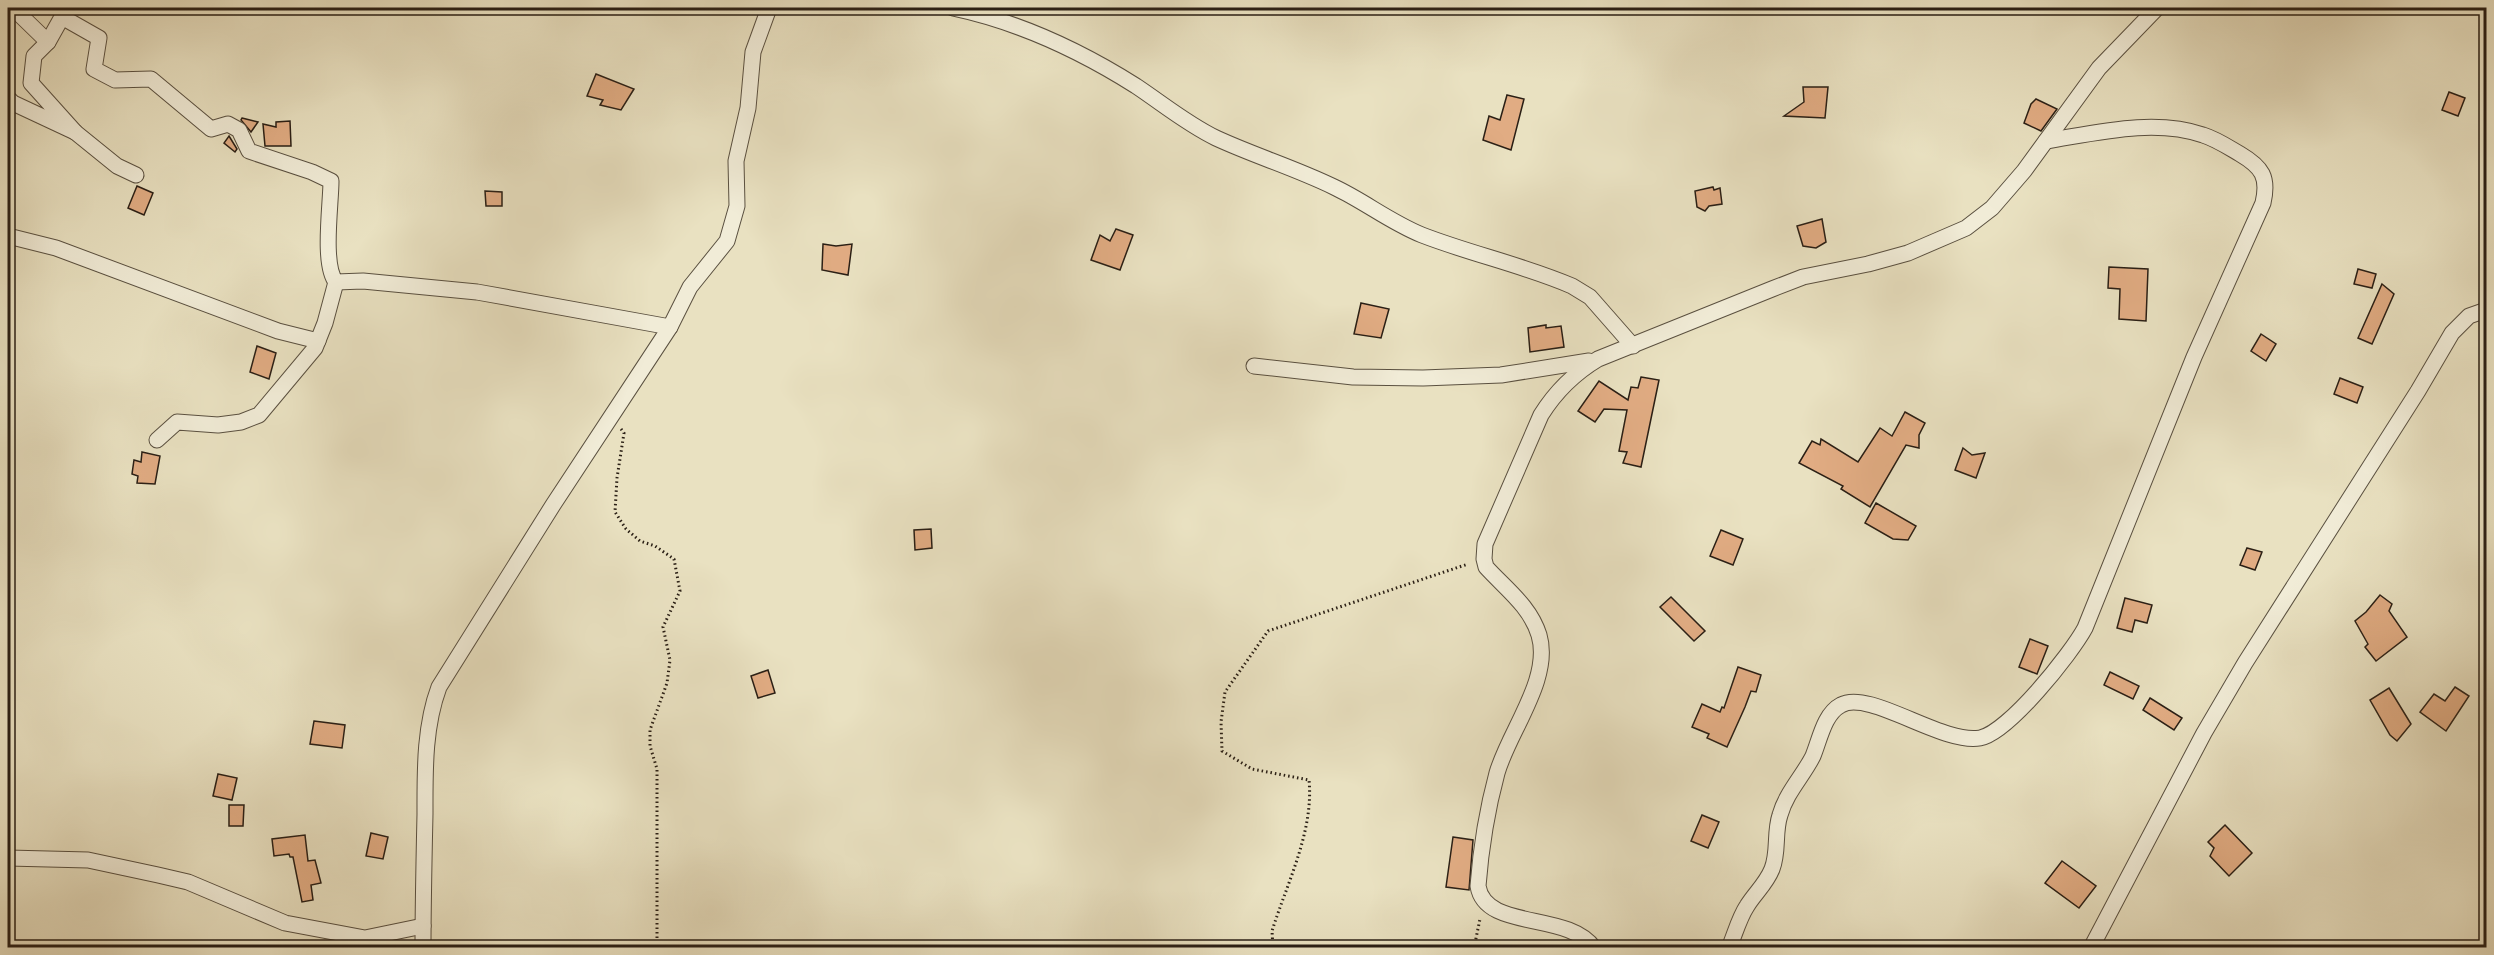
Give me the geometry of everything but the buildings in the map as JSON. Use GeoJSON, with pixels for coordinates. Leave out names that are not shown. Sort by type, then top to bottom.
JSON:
{"type":"FeatureCollection","features":[{"type":"Feature","properties":{"kind":"street"},"geometry":{"type":"LineString","coordinates":[[13,8],[48,42]]}},
{"type":"Feature","properties":{"kind":"street"},"geometry":{"type":"LineString","coordinates":[[423,948],[427,738],[433,704],[439,687],[552,505],[670,327],[690,287],[727,241],[737,206],[736,161],[748,108],[753,52],[769,8]]}},
{"type":"Feature","properties":{"kind":"street"},"geometry":{"type":"LineString","coordinates":[[961,8],[1025,28],[1075,51],[1137,87],[1179,118],[1216,138],[1341,190],[1402,226],[1551,276],[1572,286],[1590,297],[1633,346]]}},
{"type":"Feature","properties":{"kind":"street"},"geometry":{"type":"LineString","coordinates":[[1594,948],[1584,936],[1570,929],[1502,912],[1484,903],[1478,885],[1490,804],[1504,752],[1534,687],[1542,658],[1539,634],[1533,622],[1516,596],[1486,567],[1485,544],[1541,415],[1551,399],[1576,372],[1598,360],[1743,299],[1803,277],[1868,264],[1944,239],[1966,228],[1992,208],[2024,171],[2099,68],[2157,8]]}},
{"type":"Feature","properties":{"kind":"street"},"geometry":{"type":"LineString","coordinates":[[135,175],[117,165],[75,132],[31,83],[34,56],[48,42],[62,17],[99,38],[94,69],[115,80],[151,79],[211,129],[228,124],[239,130],[249,151],[312,172],[331,181],[328,240],[331,276],[336,282]]}},
{"type":"Feature","properties":{"kind":"street"},"geometry":{"type":"LineString","coordinates":[[8,98],[13,103],[75,132]]}},
{"type":"Feature","properties":{"kind":"street"},"geometry":{"type":"LineString","coordinates":[[1729,948],[1743,913],[1772,871],[1782,809],[1812,757],[1828,717],[1838,707],[1852,702],[1867,704],[1956,736],[1981,738],[1991,733],[2023,706],[2074,648],[2085,628],[2194,357],[2263,203],[2265,180],[2257,166],[2245,156],[2204,135],[2186,130],[2139,128],[2046,141]]}},
{"type":"Feature","properties":{"kind":"street"},"geometry":{"type":"LineString","coordinates":[[8,236],[56,248],[257,323],[318,341]]}},
{"type":"Feature","properties":{"kind":"street"},"geometry":{"type":"LineString","coordinates":[[336,282],[363,281],[477,292],[670,327]]}},
{"type":"Feature","properties":{"kind":"street"},"geometry":{"type":"LineString","coordinates":[[157,440],[177,422],[218,425],[241,422],[259,415],[315,348],[326,323],[336,282]]}},
{"type":"Feature","properties":{"kind":"street"},"geometry":{"type":"LineString","coordinates":[[2091,948],[2204,733],[2245,663],[2418,391],[2452,333],[2469,316],[2487,310]]}},
{"type":"Feature","properties":{"kind":"street"},"geometry":{"type":"LineString","coordinates":[[1254,366],[1353,377],[1423,378],[1501,375],[1598,360]]}},
{"type":"Feature","properties":{"kind":"street"},"geometry":{"type":"LineString","coordinates":[[8,858],[88,860],[159,875],[188,882],[285,922],[365,938],[423,926]]}},
{"type":"Feature","properties":{"kind":"path"},"geometry":{"type":"LineString","coordinates":[[611,416],[624,433],[618,468],[615,512],[626,529],[639,541],[655,546],[674,559],[680,591],[663,627],[670,660],[667,683],[650,730],[650,746],[657,769],[657,948]]}},
{"type":"Feature","properties":{"kind":"path"},"geometry":{"type":"LineString","coordinates":[[1273,948],[1272,931],[1305,829],[1310,794],[1309,780],[1252,769],[1222,752],[1221,722],[1225,692],[1268,631],[1484,559]]}},
{"type":"Feature","properties":{"kind":"path"},"geometry":{"type":"LineString","coordinates":[[1474,948],[1484,903]]}}]}
